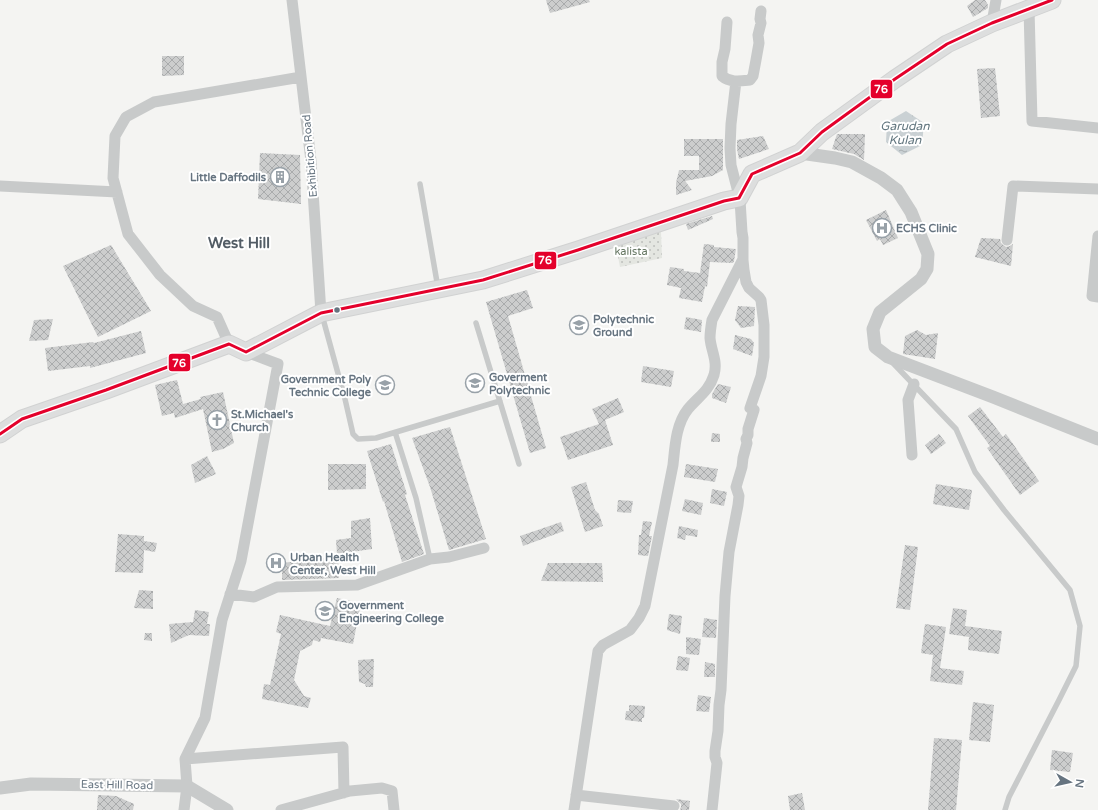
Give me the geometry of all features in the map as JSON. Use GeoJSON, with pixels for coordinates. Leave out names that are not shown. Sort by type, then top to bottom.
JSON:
{"type":"FeatureCollection","features":[{"type":"Feature","properties":{"kind":"main road"},"geometry":{"type":"LineString","coordinates":[[0,434],[22,419],[106,390],[230,344],[246,352],[322,313],[483,280],[724,201],[739,198],[752,174],[800,153],[822,132],[948,44],[992,23],[1052,0]]}},
{"type":"Feature","properties":{"kind":"street","name":"Exhibition Road"},"geometry":{"type":"LineString","coordinates":[[292,0],[312,161],[322,313]]}},
{"type":"Feature","properties":{"kind":"street"},"geometry":{"type":"LineString","coordinates":[[992,23],[996,0]]}},
{"type":"Feature","properties":{"kind":"street"},"geometry":{"type":"LineString","coordinates":[[1029,9],[1032,121],[1098,128]]}},
{"type":"Feature","properties":{"kind":"street"},"geometry":{"type":"LineString","coordinates":[[727,22],[725,49],[722,62],[722,76],[726,79],[744,82],[750,80],[753,76],[759,43],[758,35],[761,23],[761,11]]}},
{"type":"Feature","properties":{"kind":"street"},"geometry":{"type":"LineString","coordinates":[[230,344],[216,317],[193,306],[160,275],[128,234],[113,178],[115,136],[126,117],[154,102],[301,77]]}},
{"type":"Feature","properties":{"kind":"street"},"geometry":{"type":"LineString","coordinates":[[712,810],[717,763],[715,750],[721,690],[724,602],[729,552],[739,496],[736,488],[747,443],[746,439],[748,430],[754,410],[750,408],[759,380],[764,357],[764,325],[761,300],[749,288],[744,270],[742,260],[743,236],[739,198],[731,166],[731,124],[736,81]]}},
{"type":"Feature","properties":{"kind":"street"},"geometry":{"type":"LineString","coordinates":[[800,153],[852,162],[881,178],[897,190],[911,212],[928,254],[927,269],[921,279],[880,312],[873,329],[875,347],[888,357],[1098,439]]}},
{"type":"Feature","properties":{"kind":"street"},"geometry":{"type":"LineString","coordinates":[[0,186],[117,192]]}},
{"type":"Feature","properties":{"kind":"street"},"geometry":{"type":"LineString","coordinates":[[1007,240],[1013,186],[1098,189]]}},
{"type":"Feature","properties":{"kind":"street"},"geometry":{"type":"LineString","coordinates":[[1098,236],[1092,296],[1098,297]]}},
{"type":"Feature","properties":{"kind":"street"},"geometry":{"type":"LineString","coordinates":[[574,810],[598,651],[603,644],[630,630],[639,618],[645,606],[680,422],[688,409],[708,388],[714,374],[716,363],[710,339],[712,320],[742,260]]}},
{"type":"Feature","properties":{"kind":"street"},"geometry":{"type":"LineString","coordinates":[[184,810],[187,786],[185,759],[205,718],[222,620],[241,561],[278,364],[246,352]]}},
{"type":"Feature","properties":{"kind":"street"},"geometry":{"type":"LineString","coordinates":[[912,455],[908,400],[914,384]]}},
{"type":"Feature","properties":{"kind":"street"},"geometry":{"type":"LineString","coordinates":[[230,594],[254,597],[277,587],[357,586],[430,559],[449,557],[484,548]]}},
{"type":"Feature","properties":{"kind":"street"},"geometry":{"type":"LineString","coordinates":[[185,759],[343,747],[344,793]]}},
{"type":"Feature","properties":{"kind":"street","name":"East Hill Road"},"geometry":{"type":"LineString","coordinates":[[0,788],[31,784],[187,786]]}},
{"type":"Feature","properties":{"kind":"street"},"geometry":{"type":"LineString","coordinates":[[187,786],[227,810]]}},
{"type":"Feature","properties":{"kind":"street"},"geometry":{"type":"LineString","coordinates":[[282,810],[350,791],[382,788],[392,791],[394,810]]}},
{"type":"Feature","properties":{"kind":"street"},"geometry":{"type":"LineString","coordinates":[[576,795],[674,806]]}},
{"type":"Feature","properties":{"kind":"lane"},"geometry":{"type":"LineString","coordinates":[[420,184],[439,289]]}},
{"type":"Feature","properties":{"kind":"lane"},"geometry":{"type":"LineString","coordinates":[[322,313],[353,434],[358,439],[376,438],[500,401]]}},
{"type":"Feature","properties":{"kind":"lane"},"geometry":{"type":"LineString","coordinates":[[476,323],[519,464]]}},
{"type":"Feature","properties":{"kind":"lane"},"geometry":{"type":"LineString","coordinates":[[888,357],[956,429],[975,472],[1004,510],[1070,590],[1080,626],[1076,666],[1009,797],[1005,810]]}},
{"type":"Feature","properties":{"kind":"lane"},"geometry":{"type":"LineString","coordinates":[[395,432],[416,498],[430,559]]}},
{"type":"Feature","properties":{"kind":"green space","name":"kalista"},"geometry":{"type":"Polygon","coordinates":[[[661,232],[662,258],[620,267],[615,240],[661,232]]]}},
{"type":"Feature","properties":{"kind":"water","name":"Garudan Kulan"},"geometry":{"type":"Polygon","coordinates":[[[906,111],[924,123],[922,145],[902,155],[886,142],[887,122],[906,111]]]}},
{"type":"Feature","properties":{"kind":"building"},"geometry":{"type":"Polygon","coordinates":[[[546,0],[589,0],[590,2],[550,13],[546,0]]]}},
{"type":"Feature","properties":{"kind":"building"},"geometry":{"type":"Polygon","coordinates":[[[975,0],[985,0],[988,8],[973,17],[967,6],[975,0]]]}},
{"type":"Feature","properties":{"kind":"building"},"geometry":{"type":"Polygon","coordinates":[[[162,56],[184,56],[184,75],[162,76],[162,56]]]}},
{"type":"Feature","properties":{"kind":"building"},"geometry":{"type":"Polygon","coordinates":[[[995,68],[1000,116],[981,118],[977,69],[995,68]]]}},
{"type":"Feature","properties":{"kind":"building"},"geometry":{"type":"Polygon","coordinates":[[[837,134],[865,134],[864,160],[854,154],[832,149],[837,134]]]}},
{"type":"Feature","properties":{"kind":"building"},"geometry":{"type":"Polygon","coordinates":[[[763,136],[769,149],[739,159],[737,140],[763,136]]]}},
{"type":"Feature","properties":{"kind":"building"},"geometry":{"type":"Polygon","coordinates":[[[684,139],[723,139],[723,170],[712,176],[685,181],[692,190],[676,195],[676,183],[679,170],[699,170],[699,156],[684,156],[684,139]]]}},
{"type":"Feature","properties":{"kind":"building","name":"Little Daffodils"},"geometry":{"type":"Polygon","coordinates":[[[260,153],[300,155],[301,204],[258,199],[260,153]]]}},
{"type":"Feature","properties":{"kind":"building","name":"ECHS Clinic"},"geometry":{"type":"Polygon","coordinates":[[[886,210],[898,238],[883,245],[880,239],[877,241],[866,220],[886,210]]]}},
{"type":"Feature","properties":{"kind":"building"},"geometry":{"type":"Polygon","coordinates":[[[712,216],[713,219],[688,230],[686,224],[712,216]]]}},
{"type":"Feature","properties":{"kind":"building"},"geometry":{"type":"Polygon","coordinates":[[[981,238],[1000,239],[1001,243],[1006,247],[1013,244],[1011,266],[975,257],[981,238]]]}},
{"type":"Feature","properties":{"kind":"building"},"geometry":{"type":"Polygon","coordinates":[[[704,244],[714,245],[714,247],[736,249],[734,261],[733,263],[710,262],[707,287],[705,286],[702,302],[679,298],[681,288],[667,285],[670,267],[700,273],[704,244]]]}},
{"type":"Feature","properties":{"kind":"building"},"geometry":{"type":"Polygon","coordinates":[[[111,245],[151,311],[98,337],[63,266],[111,245]]]}},
{"type":"Feature","properties":{"kind":"building"},"geometry":{"type":"Polygon","coordinates":[[[527,290],[533,308],[508,316],[546,448],[530,453],[486,302],[527,290]]]}},
{"type":"Feature","properties":{"kind":"building"},"geometry":{"type":"Polygon","coordinates":[[[738,306],[755,307],[754,326],[741,328],[735,320],[738,306]]]}},
{"type":"Feature","properties":{"kind":"building"},"geometry":{"type":"Polygon","coordinates":[[[686,317],[702,320],[701,332],[684,329],[686,317]]]}},
{"type":"Feature","properties":{"kind":"building"},"geometry":{"type":"Polygon","coordinates":[[[53,319],[48,340],[29,341],[34,320],[53,319]]]}},
{"type":"Feature","properties":{"kind":"building"},"geometry":{"type":"Polygon","coordinates":[[[917,330],[926,335],[938,333],[935,359],[903,354],[905,336],[917,330]]]}},
{"type":"Feature","properties":{"kind":"building"},"geometry":{"type":"Polygon","coordinates":[[[141,331],[146,353],[90,368],[90,366],[48,371],[45,348],[94,343],[141,331]]]}},
{"type":"Feature","properties":{"kind":"building"},"geometry":{"type":"Polygon","coordinates":[[[735,335],[751,339],[754,343],[752,356],[733,349],[735,335]]]}},
{"type":"Feature","properties":{"kind":"building"},"geometry":{"type":"Polygon","coordinates":[[[643,366],[674,371],[671,387],[641,382],[643,366]]]}},
{"type":"Feature","properties":{"kind":"building"},"geometry":{"type":"Polygon","coordinates":[[[177,380],[183,404],[201,399],[200,397],[223,392],[234,443],[223,449],[212,452],[203,409],[175,418],[174,413],[162,416],[155,385],[177,380]]]}},
{"type":"Feature","properties":{"kind":"building"},"geometry":{"type":"Polygon","coordinates":[[[718,384],[731,387],[726,403],[712,398],[712,394],[718,384]]]}},
{"type":"Feature","properties":{"kind":"building"},"geometry":{"type":"Polygon","coordinates":[[[618,398],[624,412],[605,420],[613,445],[568,460],[560,437],[599,424],[592,409],[618,398]]]}},
{"type":"Feature","properties":{"kind":"building"},"geometry":{"type":"Polygon","coordinates":[[[980,407],[1003,437],[1006,434],[1039,481],[1020,495],[987,448],[990,446],[968,416],[980,407]]]}},
{"type":"Feature","properties":{"kind":"building"},"geometry":{"type":"Polygon","coordinates":[[[450,427],[486,539],[449,550],[430,487],[412,438],[450,427]]]}},
{"type":"Feature","properties":{"kind":"building"},"geometry":{"type":"Polygon","coordinates":[[[712,433],[720,434],[720,442],[711,442],[712,433]]]}},
{"type":"Feature","properties":{"kind":"building"},"geometry":{"type":"Polygon","coordinates":[[[939,434],[946,443],[931,454],[925,445],[939,434]]]}},
{"type":"Feature","properties":{"kind":"building"},"geometry":{"type":"Polygon","coordinates":[[[391,444],[407,494],[405,495],[424,554],[402,562],[367,451],[391,444]]]}},
{"type":"Feature","properties":{"kind":"building"},"geometry":{"type":"Polygon","coordinates":[[[207,456],[216,474],[195,483],[191,465],[207,456]]]}},
{"type":"Feature","properties":{"kind":"building"},"geometry":{"type":"Polygon","coordinates":[[[328,464],[366,464],[366,489],[328,490],[328,464]]]}},
{"type":"Feature","properties":{"kind":"building"},"geometry":{"type":"Polygon","coordinates":[[[686,464],[718,469],[715,482],[684,477],[686,464]]]}},
{"type":"Feature","properties":{"kind":"building"},"geometry":{"type":"Polygon","coordinates":[[[586,482],[595,510],[599,514],[603,526],[585,532],[571,487],[586,482]]]}},
{"type":"Feature","properties":{"kind":"building"},"geometry":{"type":"Polygon","coordinates":[[[936,484],[972,490],[969,510],[933,504],[936,484]]]}},
{"type":"Feature","properties":{"kind":"building"},"geometry":{"type":"Polygon","coordinates":[[[712,489],[727,492],[724,506],[710,503],[712,489]]]}},
{"type":"Feature","properties":{"kind":"building"},"geometry":{"type":"Polygon","coordinates":[[[685,499],[703,503],[701,515],[682,511],[685,499]]]}},
{"type":"Feature","properties":{"kind":"building"},"geometry":{"type":"Polygon","coordinates":[[[618,500],[633,501],[631,513],[617,512],[618,500]]]}},
{"type":"Feature","properties":{"kind":"building"},"geometry":{"type":"Polygon","coordinates":[[[370,518],[372,549],[337,554],[336,540],[351,538],[351,521],[370,518]]]}},
{"type":"Feature","properties":{"kind":"building"},"geometry":{"type":"Polygon","coordinates":[[[643,521],[652,522],[649,536],[652,536],[648,556],[638,555],[639,535],[641,535],[643,521]]]}},
{"type":"Feature","properties":{"kind":"building"},"geometry":{"type":"Polygon","coordinates":[[[561,522],[564,531],[523,546],[520,536],[561,522]]]}},
{"type":"Feature","properties":{"kind":"building"},"geometry":{"type":"Polygon","coordinates":[[[679,526],[698,530],[697,537],[686,535],[685,540],[677,538],[679,526]]]}},
{"type":"Feature","properties":{"kind":"building"},"geometry":{"type":"Polygon","coordinates":[[[118,534],[144,536],[144,541],[157,543],[155,552],[144,550],[143,573],[115,572],[118,534]]]}},
{"type":"Feature","properties":{"kind":"building"},"geometry":{"type":"Polygon","coordinates":[[[905,545],[918,547],[910,610],[896,608],[905,545]]]}},
{"type":"Feature","properties":{"kind":"building"},"geometry":{"type":"Polygon","coordinates":[[[338,556],[339,578],[282,580],[282,563],[338,556]]]}},
{"type":"Feature","properties":{"kind":"building"},"geometry":{"type":"Polygon","coordinates":[[[548,563],[602,563],[603,582],[541,581],[548,563]]]}},
{"type":"Feature","properties":{"kind":"building"},"geometry":{"type":"Polygon","coordinates":[[[139,590],[153,591],[153,609],[134,608],[139,590]]]}},
{"type":"Feature","properties":{"kind":"building"},"geometry":{"type":"Polygon","coordinates":[[[337,598],[361,603],[353,644],[321,638],[320,642],[313,640],[312,645],[300,651],[294,680],[304,696],[311,698],[308,708],[262,699],[264,684],[270,685],[281,634],[276,632],[280,615],[330,626],[337,598]]]}},
{"type":"Feature","properties":{"kind":"building"},"geometry":{"type":"Polygon","coordinates":[[[953,608],[967,610],[965,626],[1002,631],[999,654],[968,650],[969,637],[949,634],[953,608]]]}},
{"type":"Feature","properties":{"kind":"building"},"geometry":{"type":"Polygon","coordinates":[[[195,610],[209,612],[207,624],[210,624],[209,636],[189,635],[171,643],[169,624],[193,622],[195,610]]]}},
{"type":"Feature","properties":{"kind":"building"},"geometry":{"type":"Polygon","coordinates":[[[669,614],[682,616],[680,634],[667,630],[669,614]]]}},
{"type":"Feature","properties":{"kind":"building"},"geometry":{"type":"Polygon","coordinates":[[[704,618],[717,620],[716,638],[702,637],[704,618]]]}},
{"type":"Feature","properties":{"kind":"building"},"geometry":{"type":"Polygon","coordinates":[[[925,624],[946,627],[940,668],[964,671],[962,685],[930,681],[933,655],[921,653],[925,624]]]}},
{"type":"Feature","properties":{"kind":"building"},"geometry":{"type":"Polygon","coordinates":[[[145,633],[152,633],[152,641],[144,640],[145,633]]]}},
{"type":"Feature","properties":{"kind":"building"},"geometry":{"type":"Polygon","coordinates":[[[686,637],[701,639],[699,655],[686,654],[686,637]]]}},
{"type":"Feature","properties":{"kind":"building"},"geometry":{"type":"Polygon","coordinates":[[[678,656],[690,658],[688,671],[676,670],[678,656]]]}},
{"type":"Feature","properties":{"kind":"building"},"geometry":{"type":"Polygon","coordinates":[[[374,659],[373,687],[366,687],[365,684],[359,682],[358,660],[374,659]]]}},
{"type":"Feature","properties":{"kind":"building"},"geometry":{"type":"Polygon","coordinates":[[[705,662],[715,664],[715,677],[704,677],[705,662]]]}},
{"type":"Feature","properties":{"kind":"building"},"geometry":{"type":"Polygon","coordinates":[[[698,695],[711,697],[709,712],[696,711],[698,695]]]}},
{"type":"Feature","properties":{"kind":"building"},"geometry":{"type":"Polygon","coordinates":[[[973,702],[994,705],[990,742],[969,740],[973,702]]]}},
{"type":"Feature","properties":{"kind":"building"},"geometry":{"type":"Polygon","coordinates":[[[629,705],[645,706],[644,718],[642,718],[642,722],[625,720],[626,711],[629,711],[629,705]]]}},
{"type":"Feature","properties":{"kind":"building"},"geometry":{"type":"Polygon","coordinates":[[[934,738],[962,740],[956,810],[928,810],[934,738]]]}},
{"type":"Feature","properties":{"kind":"building"},"geometry":{"type":"Polygon","coordinates":[[[1052,750],[1073,753],[1070,772],[1050,770],[1052,750]]]}},
{"type":"Feature","properties":{"kind":"building"},"geometry":{"type":"Polygon","coordinates":[[[802,793],[805,810],[790,810],[788,796],[802,793]]]}},
{"type":"Feature","properties":{"kind":"building"},"geometry":{"type":"Polygon","coordinates":[[[98,795],[116,796],[134,804],[133,810],[97,810],[98,795]]]}},
{"type":"Feature","properties":{"kind":"building"},"geometry":{"type":"Polygon","coordinates":[[[676,799],[690,801],[689,810],[680,810],[681,804],[676,799]]]}},
{"type":"Feature","properties":{"kind":"transit line","name":"76"},"geometry":{"type":"LineString","coordinates":[[0,434],[22,419],[106,390],[229,344],[246,352],[321,313],[483,280],[724,201],[739,198],[752,174],[800,153],[822,132],[895,79],[947,44],[992,23],[1052,0]]}},
{"type":"Feature","properties":{"kind":"place","name":"Little Daffodils"},"geometry":{"type":"Point","coordinates":[280,177]}},
{"type":"Feature","properties":{"kind":"place","name":"ECHS Clinic"},"geometry":{"type":"Point","coordinates":[882,228]}},
{"type":"Feature","properties":{"kind":"place","name":"Polytechnic Ground"},"geometry":{"type":"Point","coordinates":[579,325]}},
{"type":"Feature","properties":{"kind":"place","name":"Goverment Polytechnic"},"geometry":{"type":"Point","coordinates":[475,383]}},
{"type":"Feature","properties":{"kind":"place","name":"Government Poly Technic College"},"geometry":{"type":"Point","coordinates":[385,385]}},
{"type":"Feature","properties":{"kind":"place","name":"St.Michael's Church"},"geometry":{"type":"Point","coordinates":[217,420]}},
{"type":"Feature","properties":{"kind":"place","name":"Urban Health Center, West Hill"},"geometry":{"type":"Point","coordinates":[276,563]}},
{"type":"Feature","properties":{"kind":"place","name":"Government Engineering College"},"geometry":{"type":"Point","coordinates":[325,611]}},
{"type":"Feature","properties":{"kind":"district","name":"West Hill"},"geometry":{"type":"Point","coordinates":[239,243]}}]}
